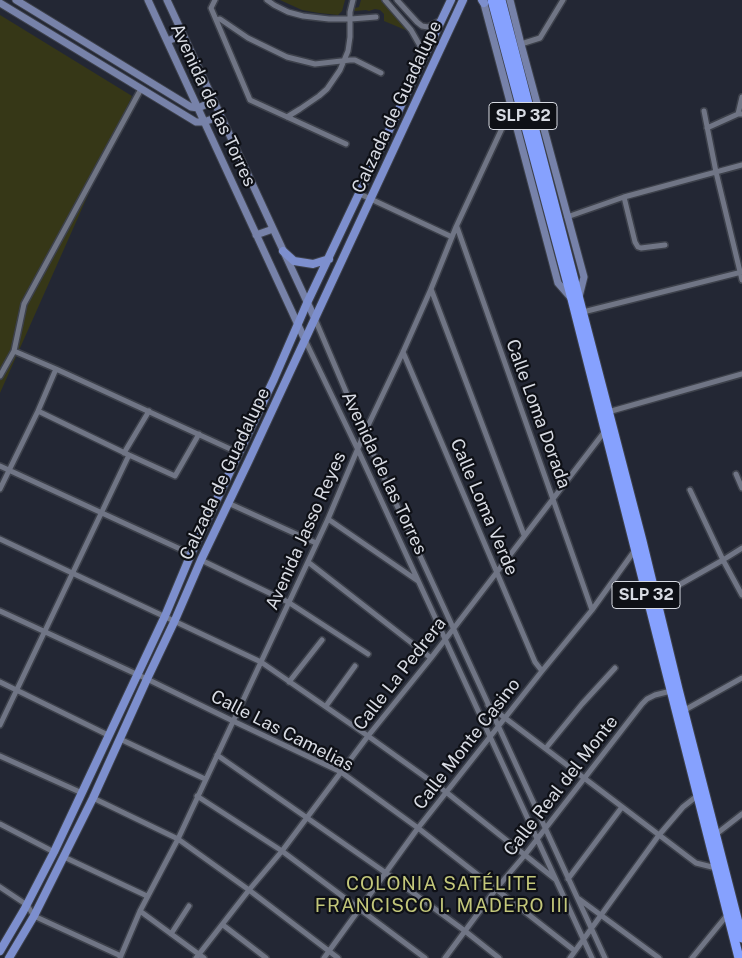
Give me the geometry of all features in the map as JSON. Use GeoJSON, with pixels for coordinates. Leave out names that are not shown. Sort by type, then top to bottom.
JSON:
{"type":"FeatureCollection","features":[{"type":"Feature","properties":{"kind":"highway","name":"SLP 32"},"geometry":{"type":"LineString","coordinates":[[501,0],[557,232],[575,298],[605,431],[739,958]]}},
{"type":"Feature","properties":{"kind":"highway","name":"SLP 32"},"geometry":{"type":"LineString","coordinates":[[485,1],[557,232]]}},
{"type":"Feature","properties":{"kind":"highway","name":"SLP 32"},"geometry":{"type":"LineString","coordinates":[[575,298],[583,312],[683,710],[741,931]]}},
{"type":"Feature","properties":{"kind":"main road"},"geometry":{"type":"LineString","coordinates":[[16,0],[191,107],[198,108],[214,101]]}},
{"type":"Feature","properties":{"kind":"main road","name":"Avenida de las Torres"},"geometry":{"type":"LineString","coordinates":[[148,0],[305,340]]}},
{"type":"Feature","properties":{"kind":"main road","name":"Avenida de las Torres"},"geometry":{"type":"LineString","coordinates":[[167,0],[315,319]]}},
{"type":"Feature","properties":{"kind":"main road","name":"Calzada de Guadalupe"},"geometry":{"type":"LineString","coordinates":[[0,951],[27,905],[82,793],[136,674],[165,616],[191,554],[274,379],[307,303],[451,0]]}},
{"type":"Feature","properties":{"kind":"main road"},"geometry":{"type":"LineString","coordinates":[[485,1],[558,283],[575,298],[584,277],[510,0]]}},
{"type":"Feature","properties":{"kind":"main road","name":"Calzada de Guadalupe"},"geometry":{"type":"LineString","coordinates":[[8,958],[34,916],[93,798],[201,560],[463,1]]}},
{"type":"Feature","properties":{"kind":"main road"},"geometry":{"type":"LineString","coordinates":[[0,3],[196,122],[204,122],[220,116]]}},
{"type":"Feature","properties":{"kind":"main road"},"geometry":{"type":"LineString","coordinates":[[167,41],[183,35]]}},
{"type":"Feature","properties":{"kind":"main road"},"geometry":{"type":"LineString","coordinates":[[141,89],[146,80]]}},
{"type":"Feature","properties":{"kind":"main road"},"geometry":{"type":"LineString","coordinates":[[256,235],[273,229]]}},
{"type":"Feature","properties":{"kind":"main road"},"geometry":{"type":"LineString","coordinates":[[283,251],[294,261],[314,264],[329,259]]}},
{"type":"Feature","properties":{"kind":"main road"},"geometry":{"type":"LineString","coordinates":[[274,379],[284,383]]}},
{"type":"Feature","properties":{"kind":"street"},"geometry":{"type":"LineString","coordinates":[[215,0],[211,8],[250,100],[346,144]]}},
{"type":"Feature","properties":{"kind":"street"},"geometry":{"type":"LineString","coordinates":[[267,0],[288,12],[303,16],[350,19],[376,17]]}},
{"type":"Feature","properties":{"kind":"street"},"geometry":{"type":"LineString","coordinates":[[287,117],[327,89],[340,70],[349,44],[353,0]]}},
{"type":"Feature","properties":{"kind":"street"},"geometry":{"type":"LineString","coordinates":[[397,0],[416,22],[422,26],[428,27],[442,20]]}},
{"type":"Feature","properties":{"kind":"street"},"geometry":{"type":"LineString","coordinates":[[521,44],[540,38],[563,0]]}},
{"type":"Feature","properties":{"kind":"street"},"geometry":{"type":"LineString","coordinates":[[386,1],[411,30],[424,57]]}},
{"type":"Feature","properties":{"kind":"street"},"geometry":{"type":"LineString","coordinates":[[216,20],[220,19],[248,38],[287,57],[315,64],[355,60],[381,74]]}},
{"type":"Feature","properties":{"kind":"street"},"geometry":{"type":"LineString","coordinates":[[0,376],[14,352],[24,304],[141,89]]}},
{"type":"Feature","properties":{"kind":"street"},"geometry":{"type":"LineString","coordinates":[[707,128],[740,114],[742,97]]}},
{"type":"Feature","properties":{"kind":"street"},"geometry":{"type":"LineString","coordinates":[[704,111],[716,172],[742,280]]}},
{"type":"Feature","properties":{"kind":"street","name":"Avenida Jasso Reyes"},"geometry":{"type":"LineString","coordinates":[[120,957],[147,896],[178,839],[328,519],[364,434],[404,352],[456,227],[504,124],[514,116]]}},
{"type":"Feature","properties":{"kind":"street"},"geometry":{"type":"LineString","coordinates":[[567,217],[624,198],[742,165]]}},
{"type":"Feature","properties":{"kind":"street"},"geometry":{"type":"LineString","coordinates":[[360,194],[452,237]]}},
{"type":"Feature","properties":{"kind":"street"},"geometry":{"type":"LineString","coordinates":[[624,198],[638,247],[665,245]]}},
{"type":"Feature","properties":{"kind":"street","name":"Calle Loma Dorada"},"geometry":{"type":"LineString","coordinates":[[456,227],[592,610]]}},
{"type":"Feature","properties":{"kind":"street"},"geometry":{"type":"LineString","coordinates":[[583,312],[741,272]]}},
{"type":"Feature","properties":{"kind":"street"},"geometry":{"type":"LineString","coordinates":[[431,289],[524,535]]}},
{"type":"Feature","properties":{"kind":"street","name":"Avenida de las Torres"},"geometry":{"type":"LineString","coordinates":[[315,319],[364,434],[605,958]]}},
{"type":"Feature","properties":{"kind":"street","name":"Avenida de las Torres"},"geometry":{"type":"LineString","coordinates":[[305,340],[358,450],[592,958]]}},
{"type":"Feature","properties":{"kind":"street"},"geometry":{"type":"LineString","coordinates":[[14,352],[56,369],[239,453]]}},
{"type":"Feature","properties":{"kind":"street","name":"Calle Loma Verde"},"geometry":{"type":"LineString","coordinates":[[404,352],[496,572],[535,662],[542,671]]}},
{"type":"Feature","properties":{"kind":"street"},"geometry":{"type":"LineString","coordinates":[[0,489],[56,369]]}},
{"type":"Feature","properties":{"kind":"street"},"geometry":{"type":"LineString","coordinates":[[608,412],[742,374]]}},
{"type":"Feature","properties":{"kind":"street"},"geometry":{"type":"LineString","coordinates":[[38,411],[175,476],[198,434]]}},
{"type":"Feature","properties":{"kind":"street"},"geometry":{"type":"LineString","coordinates":[[0,725],[149,411]]}},
{"type":"Feature","properties":{"kind":"street","name":"Calle La Pedrera"},"geometry":{"type":"LineString","coordinates":[[200,957],[249,890],[282,851],[368,736],[445,640],[605,431]]}},
{"type":"Feature","properties":{"kind":"street"},"geometry":{"type":"LineString","coordinates":[[0,466],[191,554]]}},
{"type":"Feature","properties":{"kind":"street"},"geometry":{"type":"LineString","coordinates":[[736,474],[742,488]]}},
{"type":"Feature","properties":{"kind":"street"},"geometry":{"type":"LineString","coordinates":[[690,490],[742,595]]}},
{"type":"Feature","properties":{"kind":"street"},"geometry":{"type":"LineString","coordinates":[[228,503],[316,542]]}},
{"type":"Feature","properties":{"kind":"street"},"geometry":{"type":"LineString","coordinates":[[328,519],[418,582]]}},
{"type":"Feature","properties":{"kind":"street"},"geometry":{"type":"LineString","coordinates":[[0,538],[261,662],[446,792],[555,879]]}},
{"type":"Feature","properties":{"kind":"street"},"geometry":{"type":"LineString","coordinates":[[655,598],[742,548]]}},
{"type":"Feature","properties":{"kind":"street","name":"Calle Monte Casino"},"geometry":{"type":"LineString","coordinates":[[324,958],[418,828],[592,610],[635,550]]}},
{"type":"Feature","properties":{"kind":"street"},"geometry":{"type":"LineString","coordinates":[[201,560],[288,602],[368,654]]}},
{"type":"Feature","properties":{"kind":"street"},"geometry":{"type":"LineString","coordinates":[[308,562],[431,658]]}},
{"type":"Feature","properties":{"kind":"street","name":"Calle Las Camelias"},"geometry":{"type":"LineString","coordinates":[[0,611],[341,772],[418,828],[575,951]]}},
{"type":"Feature","properties":{"kind":"street"},"geometry":{"type":"LineString","coordinates":[[289,682],[322,640]]}},
{"type":"Feature","properties":{"kind":"street"},"geometry":{"type":"LineString","coordinates":[[326,706],[355,666]]}},
{"type":"Feature","properties":{"kind":"street"},"geometry":{"type":"LineString","coordinates":[[546,748],[615,668]]}},
{"type":"Feature","properties":{"kind":"street"},"geometry":{"type":"LineString","coordinates":[[683,710],[742,678]]}},
{"type":"Feature","properties":{"kind":"street"},"geometry":{"type":"LineString","coordinates":[[0,682],[108,735]]}},
{"type":"Feature","properties":{"kind":"street","name":"Calle Real del Monte"},"geometry":{"type":"LineString","coordinates":[[445,958],[496,889],[524,856],[642,704],[655,695],[671,691]]}},
{"type":"Feature","properties":{"kind":"street"},"geometry":{"type":"LineString","coordinates":[[488,704],[696,863],[716,868]]}},
{"type":"Feature","properties":{"kind":"street"},"geometry":{"type":"LineString","coordinates":[[120,739],[205,779]]}},
{"type":"Feature","properties":{"kind":"street"},"geometry":{"type":"LineString","coordinates":[[217,755],[386,873],[499,958]]}},
{"type":"Feature","properties":{"kind":"street"},"geometry":{"type":"LineString","coordinates":[[0,756],[82,793]]}},
{"type":"Feature","properties":{"kind":"street"},"geometry":{"type":"LineString","coordinates":[[197,796],[282,851],[426,958]]}},
{"type":"Feature","properties":{"kind":"street"},"geometry":{"type":"LineString","coordinates":[[570,958],[682,806],[697,796]]}},
{"type":"Feature","properties":{"kind":"street"},"geometry":{"type":"LineString","coordinates":[[93,798],[178,839],[338,958]]}},
{"type":"Feature","properties":{"kind":"street"},"geometry":{"type":"LineString","coordinates":[[568,879],[622,807]]}},
{"type":"Feature","properties":{"kind":"street"},"geometry":{"type":"LineString","coordinates":[[715,835],[742,814]]}},
{"type":"Feature","properties":{"kind":"street"},"geometry":{"type":"LineString","coordinates":[[0,824],[54,852]]}},
{"type":"Feature","properties":{"kind":"street"},"geometry":{"type":"LineString","coordinates":[[64,857],[147,896]]}},
{"type":"Feature","properties":{"kind":"street"},"geometry":{"type":"LineString","coordinates":[[0,887],[27,905],[34,916],[120,957]]}},
{"type":"Feature","properties":{"kind":"street"},"geometry":{"type":"LineString","coordinates":[[577,897],[659,958]]}},
{"type":"Feature","properties":{"kind":"street"},"geometry":{"type":"LineString","coordinates":[[171,934],[188,906]]}},
{"type":"Feature","properties":{"kind":"street"},"geometry":{"type":"LineString","coordinates":[[140,911],[200,957]]}},
{"type":"Feature","properties":{"kind":"street"},"geometry":{"type":"LineString","coordinates":[[692,958],[728,914]]}},
{"type":"Feature","properties":{"kind":"street"},"geometry":{"type":"LineString","coordinates":[[223,925],[266,958]]}},
{"type":"Feature","properties":{"kind":"shaded area"},"geometry":{"type":"Polygon","coordinates":[[[280,0],[345,0],[342,11],[338,15],[302,10],[280,0]]]}},
{"type":"Feature","properties":{"kind":"shaded area"},"geometry":{"type":"Polygon","coordinates":[[[361,0],[381,0],[408,31],[384,21],[384,14],[380,10],[355,11],[354,9],[359,7],[361,0]]]}},
{"type":"Feature","properties":{"kind":"shaded area"},"geometry":{"type":"Polygon","coordinates":[[[0,15],[132,96],[0,393],[0,15]]]}},
{"type":"Feature","properties":{"kind":"district","name":"COLONIA SATÉLITE FRANCISCO I. MADERO III"},"geometry":{"type":"Point","coordinates":[442,895]}}]}
